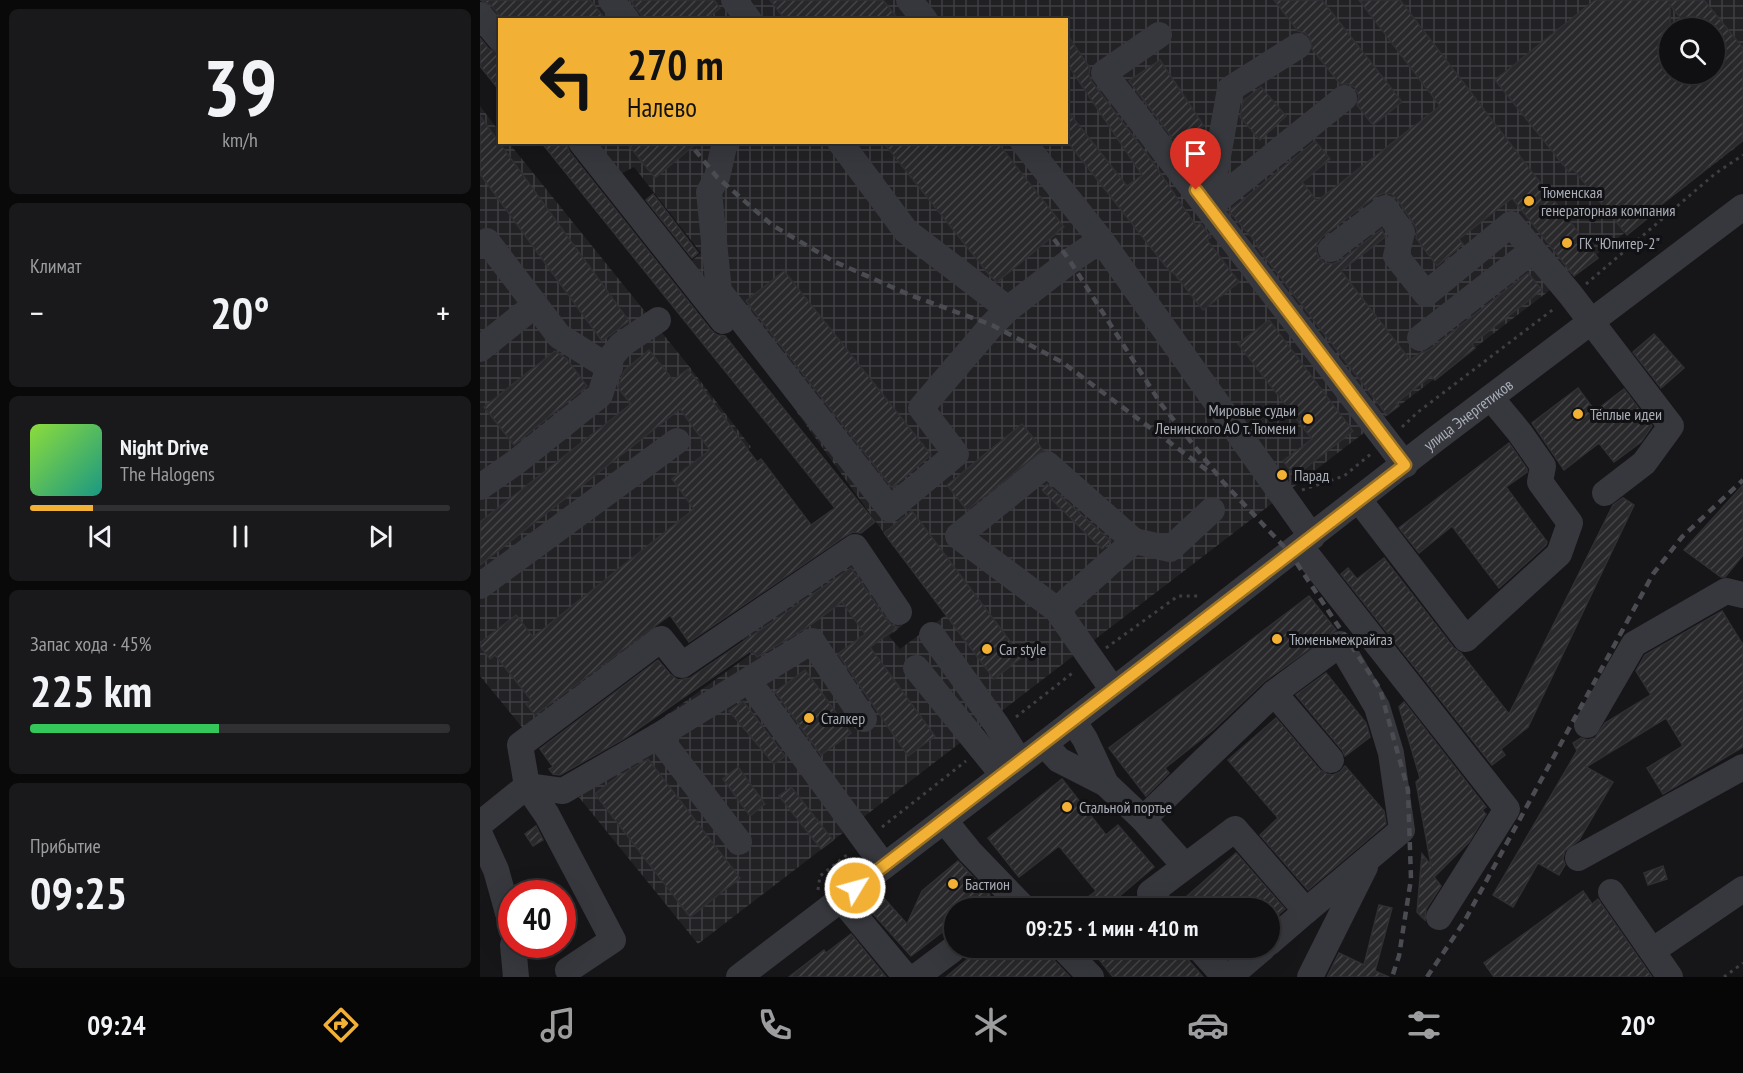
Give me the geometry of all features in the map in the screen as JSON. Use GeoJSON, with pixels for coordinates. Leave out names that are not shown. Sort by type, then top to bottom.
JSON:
{"type":"FeatureCollection","features":[{"type":"Feature","properties":{"kind":"street"},"geometry":{"type":"LineString","coordinates":[[611,0],[625,18]]}},
{"type":"Feature","properties":{"kind":"street"},"geometry":{"type":"LineString","coordinates":[[734,0],[748,18]]}},
{"type":"Feature","properties":{"kind":"street"},"geometry":{"type":"LineString","coordinates":[[909,0],[923,18]]}},
{"type":"Feature","properties":{"kind":"street"},"geometry":{"type":"LineString","coordinates":[[480,15],[498,37]]}},
{"type":"Feature","properties":{"kind":"street"},"geometry":{"type":"LineString","coordinates":[[1159,35],[1104,73],[1405,465]]}},
{"type":"Feature","properties":{"kind":"street"},"geometry":{"type":"LineString","coordinates":[[1209,207],[1230,89],[1298,46]]}},
{"type":"Feature","properties":{"kind":"street"},"geometry":{"type":"LineString","coordinates":[[1209,207],[1344,98]]}},
{"type":"Feature","properties":{"kind":"street"},"geometry":{"type":"LineString","coordinates":[[583,144],[878,516]]}},
{"type":"Feature","properties":{"kind":"street"},"geometry":{"type":"LineString","coordinates":[[725,144],[717,177],[709,192],[719,291],[890,509],[957,454],[921,408],[1008,309],[1101,240]]}},
{"type":"Feature","properties":{"kind":"street"},"geometry":{"type":"LineString","coordinates":[[841,144],[906,231],[1008,309]]}},
{"type":"Feature","properties":{"kind":"street"},"geometry":{"type":"LineString","coordinates":[[1025,144],[1101,240],[1285,502],[1306,541],[1507,809],[1439,917]]}},
{"type":"Feature","properties":{"kind":"street","name":"улица Энергетиков"},"geometry":{"type":"LineString","coordinates":[[745,975],[829,899],[884,866],[1491,398],[1743,207]]}},
{"type":"Feature","properties":{"kind":"street"},"geometry":{"type":"LineString","coordinates":[[1331,249],[1385,208],[1402,232],[1396,256],[1426,294],[1511,224],[1572,296],[1671,426],[1644,463],[1605,493]]}},
{"type":"Feature","properties":{"kind":"street"},"geometry":{"type":"LineString","coordinates":[[480,246],[486,241],[559,336],[610,368]]}},
{"type":"Feature","properties":{"kind":"street"},"geometry":{"type":"LineString","coordinates":[[1420,338],[1533,250]]}},
{"type":"Feature","properties":{"kind":"street"},"geometry":{"type":"LineString","coordinates":[[480,348],[535,305]]}},
{"type":"Feature","properties":{"kind":"street"},"geometry":{"type":"LineString","coordinates":[[480,487],[516,462],[600,395],[612,356],[621,345],[658,320]]}},
{"type":"Feature","properties":{"kind":"street"},"geometry":{"type":"LineString","coordinates":[[1359,500],[1466,639],[1559,554],[1570,523],[1540,482],[1543,466],[1491,398]]}},
{"type":"Feature","properties":{"kind":"street"},"geometry":{"type":"LineString","coordinates":[[480,586],[677,441]]}},
{"type":"Feature","properties":{"kind":"street"},"geometry":{"type":"LineString","coordinates":[[1113,690],[1057,610],[958,536],[1047,464],[1134,542],[1170,549],[1212,510]]}},
{"type":"Feature","properties":{"kind":"street"},"geometry":{"type":"LineString","coordinates":[[1057,610],[1134,542]]}},
{"type":"Feature","properties":{"kind":"street"},"geometry":{"type":"LineString","coordinates":[[568,970],[614,940],[546,815],[527,786],[520,745],[661,639],[682,665],[855,548],[899,612]]}},
{"type":"Feature","properties":{"kind":"street"},"geometry":{"type":"LineString","coordinates":[[1587,725],[1634,644],[1726,591],[1743,595]]}},
{"type":"Feature","properties":{"kind":"street"},"geometry":{"type":"LineString","coordinates":[[932,635],[999,729],[1012,769]]}},
{"type":"Feature","properties":{"kind":"street"},"geometry":{"type":"LineString","coordinates":[[480,824],[527,786],[563,791],[658,736],[812,641],[864,719]]}},
{"type":"Feature","properties":{"kind":"street"},"geometry":{"type":"LineString","coordinates":[[1143,819],[1274,693],[1340,644],[1377,707],[1391,753],[1402,830],[1280,933]]}},
{"type":"Feature","properties":{"kind":"street"},"geometry":{"type":"LineString","coordinates":[[916,668],[982,749],[1012,769]]}},
{"type":"Feature","properties":{"kind":"street"},"geometry":{"type":"LineString","coordinates":[[1274,693],[1331,760]]}},
{"type":"Feature","properties":{"kind":"street"},"geometry":{"type":"LineString","coordinates":[[758,694],[884,866]]}},
{"type":"Feature","properties":{"kind":"street"},"geometry":{"type":"LineString","coordinates":[[1073,721],[1085,739],[1106,784]]}},
{"type":"Feature","properties":{"kind":"street"},"geometry":{"type":"LineString","coordinates":[[658,736],[739,842]]}},
{"type":"Feature","properties":{"kind":"street"},"geometry":{"type":"LineString","coordinates":[[1044,744],[1059,760],[1106,784],[1143,819],[1185,866]]}},
{"type":"Feature","properties":{"kind":"street"},"geometry":{"type":"LineString","coordinates":[[1578,858],[1743,767]]}},
{"type":"Feature","properties":{"kind":"street"},"geometry":{"type":"LineString","coordinates":[[944,820],[970,852],[1014,898]]}},
{"type":"Feature","properties":{"kind":"street"},"geometry":{"type":"LineString","coordinates":[[1154,898],[1150,893],[1235,830],[1306,911]]}},
{"type":"Feature","properties":{"kind":"street"},"geometry":{"type":"LineString","coordinates":[[480,836],[499,880]]}},
{"type":"Feature","properties":{"kind":"street"},"geometry":{"type":"LineString","coordinates":[[1310,977],[1370,857]]}},
{"type":"Feature","properties":{"kind":"street"},"geometry":{"type":"LineString","coordinates":[[1652,951],[1743,889]]}},
{"type":"Feature","properties":{"kind":"street"},"geometry":{"type":"LineString","coordinates":[[1611,892],[1670,977]]}},
{"type":"Feature","properties":{"kind":"street"},"geometry":{"type":"LineString","coordinates":[[829,899],[906,977]]}},
{"type":"Feature","properties":{"kind":"street"},"geometry":{"type":"LineString","coordinates":[[916,977],[944,956]]}},
{"type":"Feature","properties":{"kind":"street"},"geometry":{"type":"LineString","coordinates":[[514,958],[516,977]]}},
{"type":"Feature","properties":{"kind":"street"},"geometry":{"type":"LineString","coordinates":[[1073,958],[1091,977]]}},
{"type":"Feature","properties":{"kind":"street"},"geometry":{"type":"LineString","coordinates":[[1209,958],[1227,977],[1251,958]]}},
{"type":"Feature","properties":{"kind":"path"},"geometry":{"type":"LineString","coordinates":[[1285,502],[1302,489],[1344,476],[1418,412],[1572,296],[1716,173],[1743,155]]}},
{"type":"Feature","properties":{"kind":"path"},"geometry":{"type":"LineString","coordinates":[[999,729],[1178,596],[1203,596]]}},
{"type":"Feature","properties":{"kind":"path"},"geometry":{"type":"LineString","coordinates":[[829,899],[820,876],[982,749]]}},
{"type":"Feature","properties":{"kind":"path"},"geometry":{"type":"LineString","coordinates":[[1724,977],[1743,963]]}},
{"type":"Feature","properties":{"kind":"shaded area"},"geometry":{"type":"Polygon","coordinates":[[[480,0],[1743,0],[1743,142],[698,944],[569,785],[751,654],[741,637],[852,553],[903,625],[889,636],[900,649],[946,615],[689,263],[701,253],[634,167],[617,176],[592,144],[1068,144],[1068,18],[498,18],[498,25],[480,0]]]}},
{"type":"Feature","properties":{"kind":"shaded area"},"geometry":{"type":"Polygon","coordinates":[[[480,106],[498,130],[498,144],[510,144],[751,447],[694,491],[780,526],[526,732],[480,676],[480,106]]]}},
{"type":"Feature","properties":{"kind":"building"},"geometry":{"type":"Polygon","coordinates":[[[480,0],[590,0],[604,18],[501,18],[491,5],[480,0]]]}},
{"type":"Feature","properties":{"kind":"building"},"geometry":{"type":"Polygon","coordinates":[[[630,0],[714,0],[720,8],[708,18],[644,18],[630,0]]]}},
{"type":"Feature","properties":{"kind":"building"},"geometry":{"type":"Polygon","coordinates":[[[770,0],[883,0],[897,18],[784,18],[770,0]]]}},
{"type":"Feature","properties":{"kind":"building"},"geometry":{"type":"Polygon","coordinates":[[[1274,0],[1322,0],[1402,102],[1373,125],[1357,105],[1359,96],[1355,88],[1349,84],[1340,84],[1312,49],[1310,38],[1298,31],[1274,0]]]}},
{"type":"Feature","properties":{"kind":"building"},"geometry":{"type":"Polygon","coordinates":[[[1359,0],[1400,0],[1598,258],[1574,276],[1512,198],[1459,239],[1463,244],[1437,266],[1416,238],[1417,230],[1397,199],[1391,194],[1383,193],[1376,196],[1322,237],[1317,244],[1316,251],[1325,263],[1333,264],[1382,229],[1385,237],[1341,271],[1410,360],[1429,350],[1528,273],[1542,290],[1472,344],[1475,348],[1435,380],[1431,376],[1396,403],[1399,406],[1387,415],[1257,247],[1259,246],[1229,211],[1315,141],[1330,159],[1302,182],[1317,201],[1440,106],[1359,0]]]}},
{"type":"Feature","properties":{"kind":"building"},"geometry":{"type":"Polygon","coordinates":[[[1595,0],[1704,0],[1719,18],[1681,18],[1670,5],[1670,18],[1659,18],[1659,84],[1725,84],[1725,26],[1743,48],[1743,140],[1652,212],[1654,213],[1627,235],[1573,169],[1569,172],[1495,80],[1595,0]]]}},
{"type":"Feature","properties":{"kind":"building"},"geometry":{"type":"Polygon","coordinates":[[[1068,36],[1090,68],[1089,75],[1092,82],[1152,161],[1196,226],[1200,223],[1211,237],[1207,240],[1239,282],[1203,310],[1068,143],[1068,112],[1127,186],[1142,175],[1068,65],[1068,36]]]}},
{"type":"Feature","properties":{"kind":"building"},"geometry":{"type":"Polygon","coordinates":[[[480,38],[489,49],[498,53],[498,88],[480,66],[480,38]]]}},
{"type":"Feature","properties":{"kind":"building"},"geometry":{"type":"Polygon","coordinates":[[[1160,60],[1204,126],[1177,144],[1129,81],[1160,60]]]}},
{"type":"Feature","properties":{"kind":"building"},"geometry":{"type":"Polygon","coordinates":[[[1261,87],[1286,116],[1260,140],[1240,117],[1243,101],[1261,87]]]}},
{"type":"Feature","properties":{"kind":"building"},"geometry":{"type":"Polygon","coordinates":[[[480,116],[498,144],[500,144],[629,321],[602,341],[480,174],[480,116]]]}},
{"type":"Feature","properties":{"kind":"building"},"geometry":{"type":"Polygon","coordinates":[[[543,144],[567,144],[569,151],[711,330],[717,335],[725,336],[875,522],[861,533],[853,532],[847,535],[689,642],[670,615],[535,715],[526,704],[531,700],[495,655],[490,659],[480,643],[516,615],[533,637],[694,509],[672,479],[710,450],[680,409],[480,565],[480,522],[631,404],[618,388],[621,378],[625,370],[649,350],[673,380],[688,369],[757,462],[761,459],[811,525],[835,508],[543,144]]]}},
{"type":"Feature","properties":{"kind":"building"},"geometry":{"type":"Polygon","coordinates":[[[628,144],[696,144],[655,178],[628,144]]]}},
{"type":"Feature","properties":{"kind":"building"},"geometry":{"type":"Polygon","coordinates":[[[885,144],[999,144],[1064,227],[997,282],[885,144]]]}},
{"type":"Feature","properties":{"kind":"building"},"geometry":{"type":"Polygon","coordinates":[[[653,194],[698,253],[692,258],[646,200],[653,194]]]}},
{"type":"Feature","properties":{"kind":"building"},"geometry":{"type":"Polygon","coordinates":[[[784,271],[931,455],[892,488],[746,301],[784,271]]]}},
{"type":"Feature","properties":{"kind":"building"},"geometry":{"type":"Polygon","coordinates":[[[1269,320],[1353,431],[1295,476],[1283,461],[1312,439],[1238,344],[1269,320]]]}},
{"type":"Feature","properties":{"kind":"building"},"geometry":{"type":"Polygon","coordinates":[[[1654,334],[1684,368],[1661,388],[1633,352],[1654,334]]]}},
{"type":"Feature","properties":{"kind":"building"},"geometry":{"type":"Polygon","coordinates":[[[555,351],[566,358],[587,386],[514,445],[484,407],[555,351]]]}},
{"type":"Feature","properties":{"kind":"building"},"geometry":{"type":"Polygon","coordinates":[[[1578,388],[1595,411],[1624,389],[1652,426],[1641,442],[1614,462],[1599,443],[1564,470],[1532,423],[1578,388]]]}},
{"type":"Feature","properties":{"kind":"building"},"geometry":{"type":"Polygon","coordinates":[[[1022,424],[1043,450],[967,510],[947,485],[1022,424]]]}},
{"type":"Feature","properties":{"kind":"building"},"geometry":{"type":"Polygon","coordinates":[[[1509,443],[1527,472],[1506,487],[1547,542],[1499,588],[1452,526],[1419,553],[1399,528],[1509,443]]]}},
{"type":"Feature","properties":{"kind":"building"},"geometry":{"type":"Polygon","coordinates":[[[1047,484],[1111,541],[1102,549],[1042,490],[1047,484]]]}},
{"type":"Feature","properties":{"kind":"building"},"geometry":{"type":"Polygon","coordinates":[[[1743,485],[1743,555],[1725,577],[1721,577],[1684,550],[1743,485]]]}},
{"type":"Feature","properties":{"kind":"building"},"geometry":{"type":"Polygon","coordinates":[[[1623,498],[1634,505],[1528,727],[1501,749],[1505,755],[1492,765],[1341,574],[1348,568],[1357,579],[1384,558],[1509,714],[1613,505],[1623,498]]]}},
{"type":"Feature","properties":{"kind":"building"},"geometry":{"type":"Polygon","coordinates":[[[912,511],[1022,657],[994,679],[884,533],[912,511]]]}},
{"type":"Feature","properties":{"kind":"building"},"geometry":{"type":"Polygon","coordinates":[[[851,568],[887,620],[898,627],[870,647],[935,736],[908,756],[838,654],[865,634],[842,602],[806,628],[757,657],[752,650],[625,738],[560,775],[553,774],[549,769],[553,767],[540,749],[658,660],[678,680],[690,678],[851,568]]]}},
{"type":"Feature","properties":{"kind":"building"},"geometry":{"type":"Polygon","coordinates":[[[1309,596],[1336,630],[1265,681],[1213,730],[1165,768],[1169,773],[1146,796],[1109,748],[1309,596]]]}},
{"type":"Feature","properties":{"kind":"building"},"geometry":{"type":"Polygon","coordinates":[[[1722,611],[1743,645],[1743,747],[1663,794],[1647,768],[1683,746],[1666,718],[1586,767],[1613,782],[1579,840],[1565,851],[1563,858],[1565,865],[1559,875],[1538,863],[1513,907],[1493,895],[1577,751],[1573,743],[1581,738],[1588,740],[1595,738],[1605,723],[1651,695],[1636,671],[1645,655],[1722,611]]]}},
{"type":"Feature","properties":{"kind":"building"},"geometry":{"type":"Polygon","coordinates":[[[805,670],[851,733],[821,755],[775,692],[805,670]]]}},
{"type":"Feature","properties":{"kind":"building"},"geometry":{"type":"Polygon","coordinates":[[[1326,673],[1366,723],[1370,737],[1345,756],[1296,695],[1326,673]]]}},
{"type":"Feature","properties":{"kind":"building"},"geometry":{"type":"Polygon","coordinates":[[[743,701],[785,756],[774,764],[729,711],[743,701]]]}},
{"type":"Feature","properties":{"kind":"building"},"geometry":{"type":"Polygon","coordinates":[[[1404,702],[1486,807],[1482,810],[1486,814],[1469,842],[1434,877],[1441,886],[1426,909],[1425,920],[1417,912],[1422,854],[1431,865],[1416,782],[1420,778],[1399,707],[1404,702]]]}},
{"type":"Feature","properties":{"kind":"building"},"geometry":{"type":"Polygon","coordinates":[[[1276,718],[1320,770],[1333,775],[1345,766],[1384,811],[1386,824],[1308,890],[1260,835],[1278,818],[1228,760],[1276,718]]]}},
{"type":"Feature","properties":{"kind":"building"},"geometry":{"type":"Polygon","coordinates":[[[648,759],[740,878],[690,917],[595,794],[617,777],[648,759]]]}},
{"type":"Feature","properties":{"kind":"building"},"geometry":{"type":"Polygon","coordinates":[[[738,767],[765,804],[750,816],[723,779],[738,767]]]}},
{"type":"Feature","properties":{"kind":"building"},"geometry":{"type":"Polygon","coordinates":[[[1062,779],[1106,835],[1118,825],[1154,867],[1117,898],[1087,898],[1096,891],[1059,846],[1019,877],[988,838],[1062,779]]]}},
{"type":"Feature","properties":{"kind":"building"},"geometry":{"type":"Polygon","coordinates":[[[791,787],[833,840],[821,849],[779,796],[791,787]]]}},
{"type":"Feature","properties":{"kind":"building"},"geometry":{"type":"Polygon","coordinates":[[[536,826],[543,840],[533,846],[525,834],[536,826]]]}},
{"type":"Feature","properties":{"kind":"building"},"geometry":{"type":"Polygon","coordinates":[[[1236,853],[1275,898],[1185,898],[1236,853]]]}},
{"type":"Feature","properties":{"kind":"building"},"geometry":{"type":"Polygon","coordinates":[[[958,861],[990,895],[986,898],[944,898],[944,931],[911,956],[869,909],[882,896],[907,924],[922,891],[958,861]]]}},
{"type":"Feature","properties":{"kind":"building"},"geometry":{"type":"Polygon","coordinates":[[[1663,866],[1667,879],[1648,885],[1644,873],[1663,866]]]}},
{"type":"Feature","properties":{"kind":"building"},"geometry":{"type":"Polygon","coordinates":[[[1583,891],[1592,904],[1598,899],[1652,977],[1494,977],[1484,963],[1583,891]]]}},
{"type":"Feature","properties":{"kind":"building"},"geometry":{"type":"Polygon","coordinates":[[[1280,903],[1285,909],[1280,913],[1280,903]]]}},
{"type":"Feature","properties":{"kind":"building"},"geometry":{"type":"Polygon","coordinates":[[[1379,905],[1392,908],[1375,971],[1389,977],[1327,977],[1339,953],[1364,965],[1379,905]]]}},
{"type":"Feature","properties":{"kind":"building"},"geometry":{"type":"Polygon","coordinates":[[[851,934],[886,977],[789,977],[824,950],[826,953],[851,934]]]}},
{"type":"Feature","properties":{"kind":"building"},"geometry":{"type":"Polygon","coordinates":[[[969,958],[1052,958],[1070,977],[946,977],[969,958]]]}},
{"type":"Feature","properties":{"kind":"building"},"geometry":{"type":"Polygon","coordinates":[[[1098,958],[1187,958],[1203,977],[1113,977],[1098,958]]]}},
{"type":"Feature","properties":{"kind":"railway"},"geometry":{"type":"LineString","coordinates":[[695,150],[717,177],[772,225],[833,261],[910,295],[992,325],[1062,362],[1208,471]]}},
{"type":"Feature","properties":{"kind":"railway"},"geometry":{"type":"LineString","coordinates":[[1054,239],[1161,404],[1223,482],[1290,553],[1380,689],[1408,790],[1411,879],[1399,956],[1392,977]]}},
{"type":"Feature","properties":{"kind":"railway"},"geometry":{"type":"LineString","coordinates":[[1427,977],[1464,922],[1653,574],[1682,537],[1743,480]]}},
{"type":"Feature","properties":{"kind":"place","name":"Тюменская генераторная компания"},"geometry":{"type":"Point","coordinates":[1529,201]}},
{"type":"Feature","properties":{"kind":"place","name":"ГК \"Юпитер-2\""},"geometry":{"type":"Point","coordinates":[1567,243]}},
{"type":"Feature","properties":{"kind":"place","name":"Тёплые идеи"},"geometry":{"type":"Point","coordinates":[1578,414]}},
{"type":"Feature","properties":{"kind":"place","name":"Мировые судьи Ленинского АО т. Тюмени"},"geometry":{"type":"Point","coordinates":[1308,419]}},
{"type":"Feature","properties":{"kind":"place","name":"Парад"},"geometry":{"type":"Point","coordinates":[1282,475]}},
{"type":"Feature","properties":{"kind":"place","name":"Тюменьмежрайгаз"},"geometry":{"type":"Point","coordinates":[1277,639]}},
{"type":"Feature","properties":{"kind":"place","name":"Car style"},"geometry":{"type":"Point","coordinates":[987,649]}},
{"type":"Feature","properties":{"kind":"place","name":"Сталкер"},"geometry":{"type":"Point","coordinates":[809,718]}},
{"type":"Feature","properties":{"kind":"place","name":"Стальной портье"},"geometry":{"type":"Point","coordinates":[1067,807]}},
{"type":"Feature","properties":{"kind":"place","name":"Бастион"},"geometry":{"type":"Point","coordinates":[953,884]}},
{"type":"Feature","properties":{"kind":"route"},"geometry":{"type":"LineString","coordinates":[[855,888],[1405,465],[1196,190]]}}]}
